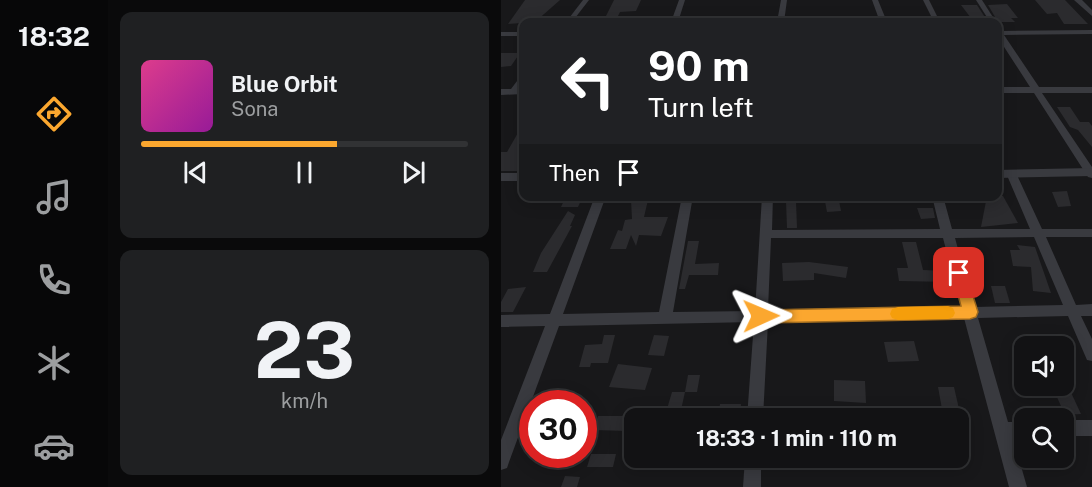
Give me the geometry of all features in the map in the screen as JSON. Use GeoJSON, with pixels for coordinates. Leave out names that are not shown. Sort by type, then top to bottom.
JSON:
{"type":"FeatureCollection","features":[{"type":"Feature","properties":{"kind":"street"},"geometry":{"type":"LineString","coordinates":[[572,18],[586,0]]}},
{"type":"Feature","properties":{"kind":"street"},"geometry":{"type":"LineString","coordinates":[[675,18],[682,0]]}},
{"type":"Feature","properties":{"kind":"street"},"geometry":{"type":"LineString","coordinates":[[781,18],[784,0]]}},
{"type":"Feature","properties":{"kind":"street"},"geometry":{"type":"LineString","coordinates":[[875,0],[882,18]]}},
{"type":"Feature","properties":{"kind":"street"},"geometry":{"type":"LineString","coordinates":[[926,0],[935,18]]}},
{"type":"Feature","properties":{"kind":"street"},"geometry":{"type":"LineString","coordinates":[[979,0],[990,18]]}},
{"type":"Feature","properties":{"kind":"street"},"geometry":{"type":"LineString","coordinates":[[1079,0],[1092,14]]}},
{"type":"Feature","properties":{"kind":"street"},"geometry":{"type":"LineString","coordinates":[[1002,32],[1092,32]]}},
{"type":"Feature","properties":{"kind":"street"},"geometry":{"type":"LineString","coordinates":[[501,34],[519,34]]}},
{"type":"Feature","properties":{"kind":"street"},"geometry":{"type":"LineString","coordinates":[[1002,38],[1091,173]]}},
{"type":"Feature","properties":{"kind":"street"},"geometry":{"type":"LineString","coordinates":[[513,92],[519,84]]}},
{"type":"Feature","properties":{"kind":"street"},"geometry":{"type":"LineString","coordinates":[[1002,90],[1092,90]]}},
{"type":"Feature","properties":{"kind":"street"},"geometry":{"type":"LineString","coordinates":[[501,92],[519,92]]}},
{"type":"Feature","properties":{"kind":"street"},"geometry":{"type":"LineString","coordinates":[[1091,173],[1004,174],[1037,233],[1092,355]]}},
{"type":"Feature","properties":{"kind":"street"},"geometry":{"type":"LineString","coordinates":[[501,177],[519,177]]}},
{"type":"Feature","properties":{"kind":"street"},"geometry":{"type":"LineString","coordinates":[[501,462],[599,201]]}},
{"type":"Feature","properties":{"kind":"street"},"geometry":{"type":"LineString","coordinates":[[665,318],[687,201]]}},
{"type":"Feature","properties":{"kind":"street"},"geometry":{"type":"LineString","coordinates":[[756,408],[768,201]]}},
{"type":"Feature","properties":{"kind":"street"},"geometry":{"type":"LineString","coordinates":[[938,201],[1018,487]]}},
{"type":"Feature","properties":{"kind":"street"},"geometry":{"type":"LineString","coordinates":[[766,234],[1092,233]]}},
{"type":"Feature","properties":{"kind":"street"},"geometry":{"type":"LineString","coordinates":[[501,321],[1092,310]]}},
{"type":"Feature","properties":{"kind":"street"},"geometry":{"type":"LineString","coordinates":[[1074,428],[1092,428]]}},
{"type":"Feature","properties":{"kind":"street"},"geometry":{"type":"LineString","coordinates":[[1001,430],[1014,430]]}},
{"type":"Feature","properties":{"kind":"street"},"geometry":{"type":"LineString","coordinates":[[751,487],[752,468]]}},
{"type":"Feature","properties":{"kind":"building"},"geometry":{"type":"Polygon","coordinates":[[[525,0],[560,0],[540,18],[519,18],[519,23],[508,24],[525,0]]]}},
{"type":"Feature","properties":{"kind":"building"},"geometry":{"type":"Polygon","coordinates":[[[614,0],[641,0],[636,11],[620,12],[617,18],[605,18],[614,0]]]}},
{"type":"Feature","properties":{"kind":"building"},"geometry":{"type":"Polygon","coordinates":[[[1035,0],[1065,0],[1088,24],[1064,24],[1057,13],[1047,14],[1035,0]]]}},
{"type":"Feature","properties":{"kind":"building"},"geometry":{"type":"Polygon","coordinates":[[[1007,4],[1018,18],[1011,18],[1015,22],[1002,22],[1002,18],[996,18],[988,5],[1007,4]]]}},
{"type":"Feature","properties":{"kind":"building"},"geometry":{"type":"Polygon","coordinates":[[[961,5],[977,5],[985,18],[971,18],[961,5]]]}},
{"type":"Feature","properties":{"kind":"building"},"geometry":{"type":"Polygon","coordinates":[[[501,53],[519,53],[511,66],[501,67],[501,53]]]}},
{"type":"Feature","properties":{"kind":"building"},"geometry":{"type":"Polygon","coordinates":[[[1057,107],[1070,107],[1080,122],[1089,122],[1092,126],[1092,147],[1078,130],[1070,127],[1057,107]]]}},
{"type":"Feature","properties":{"kind":"building"},"geometry":{"type":"Polygon","coordinates":[[[519,131],[519,171],[501,171],[501,152],[507,152],[519,131]]]}},
{"type":"Feature","properties":{"kind":"building"},"geometry":{"type":"Polygon","coordinates":[[[1067,191],[1071,206],[1058,207],[1052,192],[1067,191]]]}},
{"type":"Feature","properties":{"kind":"building"},"geometry":{"type":"Polygon","coordinates":[[[1003,196],[1018,223],[981,227],[986,201],[1002,201],[1003,196]]]}},
{"type":"Feature","properties":{"kind":"building"},"geometry":{"type":"Polygon","coordinates":[[[564,201],[581,201],[578,207],[561,207],[564,201]]]}},
{"type":"Feature","properties":{"kind":"building"},"geometry":{"type":"Polygon","coordinates":[[[631,201],[648,201],[644,217],[668,217],[661,236],[639,235],[636,246],[631,235],[626,249],[610,249],[618,230],[622,231],[625,220],[632,219],[631,201]]]}},
{"type":"Feature","properties":{"kind":"building"},"geometry":{"type":"Polygon","coordinates":[[[786,201],[796,201],[797,228],[787,228],[786,201]]]}},
{"type":"Feature","properties":{"kind":"building"},"geometry":{"type":"Polygon","coordinates":[[[825,201],[839,201],[841,211],[827,212],[825,201]]]}},
{"type":"Feature","properties":{"kind":"building"},"geometry":{"type":"Polygon","coordinates":[[[917,208],[933,208],[935,218],[921,219],[917,208]]]}},
{"type":"Feature","properties":{"kind":"building"},"geometry":{"type":"Polygon","coordinates":[[[568,211],[575,215],[570,226],[572,226],[547,272],[533,272],[541,253],[568,211]]]}},
{"type":"Feature","properties":{"kind":"building"},"geometry":{"type":"Polygon","coordinates":[[[688,241],[699,241],[695,264],[719,263],[718,275],[689,275],[685,289],[679,289],[688,241]]]}},
{"type":"Feature","properties":{"kind":"building"},"geometry":{"type":"Polygon","coordinates":[[[902,242],[916,242],[923,270],[948,271],[951,282],[899,281],[897,268],[908,268],[902,242]]]}},
{"type":"Feature","properties":{"kind":"building"},"geometry":{"type":"Polygon","coordinates":[[[1017,245],[1035,247],[1051,293],[1033,291],[1031,267],[1013,266],[1010,250],[1020,250],[1017,245]]]}},
{"type":"Feature","properties":{"kind":"building"},"geometry":{"type":"Polygon","coordinates":[[[809,262],[848,267],[846,278],[814,273],[814,280],[783,281],[782,263],[809,262]]]}},
{"type":"Feature","properties":{"kind":"building"},"geometry":{"type":"Polygon","coordinates":[[[991,286],[1005,286],[1010,303],[995,303],[991,286]]]}},
{"type":"Feature","properties":{"kind":"building"},"geometry":{"type":"Polygon","coordinates":[[[526,287],[513,312],[501,312],[501,302],[508,289],[526,287]]]}},
{"type":"Feature","properties":{"kind":"building"},"geometry":{"type":"Polygon","coordinates":[[[604,335],[615,335],[608,363],[591,363],[590,367],[579,367],[585,345],[602,344],[604,335]]]}},
{"type":"Feature","properties":{"kind":"building"},"geometry":{"type":"Polygon","coordinates":[[[654,335],[669,336],[664,356],[648,355],[654,335]]]}},
{"type":"Feature","properties":{"kind":"building"},"geometry":{"type":"Polygon","coordinates":[[[914,341],[919,361],[888,362],[884,342],[914,341]]]}},
{"type":"Feature","properties":{"kind":"building"},"geometry":{"type":"Polygon","coordinates":[[[618,364],[652,368],[645,390],[609,387],[618,364]]]}},
{"type":"Feature","properties":{"kind":"building"},"geometry":{"type":"Polygon","coordinates":[[[688,375],[700,375],[697,392],[685,392],[688,375]]]}},
{"type":"Feature","properties":{"kind":"building"},"geometry":{"type":"Polygon","coordinates":[[[834,380],[865,381],[866,403],[834,401],[834,380]]]}},
{"type":"Feature","properties":{"kind":"building"},"geometry":{"type":"Polygon","coordinates":[[[938,387],[954,387],[959,408],[942,408],[938,387]]]}},
{"type":"Feature","properties":{"kind":"building"},"geometry":{"type":"Polygon","coordinates":[[[672,392],[685,392],[681,408],[667,408],[672,392]]]}},
{"type":"Feature","properties":{"kind":"building"},"geometry":{"type":"Polygon","coordinates":[[[1056,396],[1073,396],[1081,414],[1074,414],[1074,408],[1062,408],[1056,396]]]}},
{"type":"Feature","properties":{"kind":"building"},"geometry":{"type":"Polygon","coordinates":[[[720,404],[741,404],[741,408],[719,408],[720,404]]]}},
{"type":"Feature","properties":{"kind":"building"},"geometry":{"type":"Polygon","coordinates":[[[598,416],[624,416],[624,431],[597,430],[598,416]]]}},
{"type":"Feature","properties":{"kind":"building"},"geometry":{"type":"Polygon","coordinates":[[[597,454],[616,454],[613,467],[597,467],[597,454]]]}},
{"type":"Feature","properties":{"kind":"building"},"geometry":{"type":"Polygon","coordinates":[[[714,468],[739,468],[739,470],[714,468]]]}},
{"type":"Feature","properties":{"kind":"building"},"geometry":{"type":"Polygon","coordinates":[[[565,476],[580,477],[577,487],[561,487],[565,476]]]}},
{"type":"Feature","properties":{"kind":"slow traffic"},"geometry":{"type":"LineString","coordinates":[[898,314],[948,313]]}},
{"type":"Feature","properties":{"kind":"route"},"geometry":{"type":"LineString","coordinates":[[761,316],[970,312],[959,273]]}}]}
